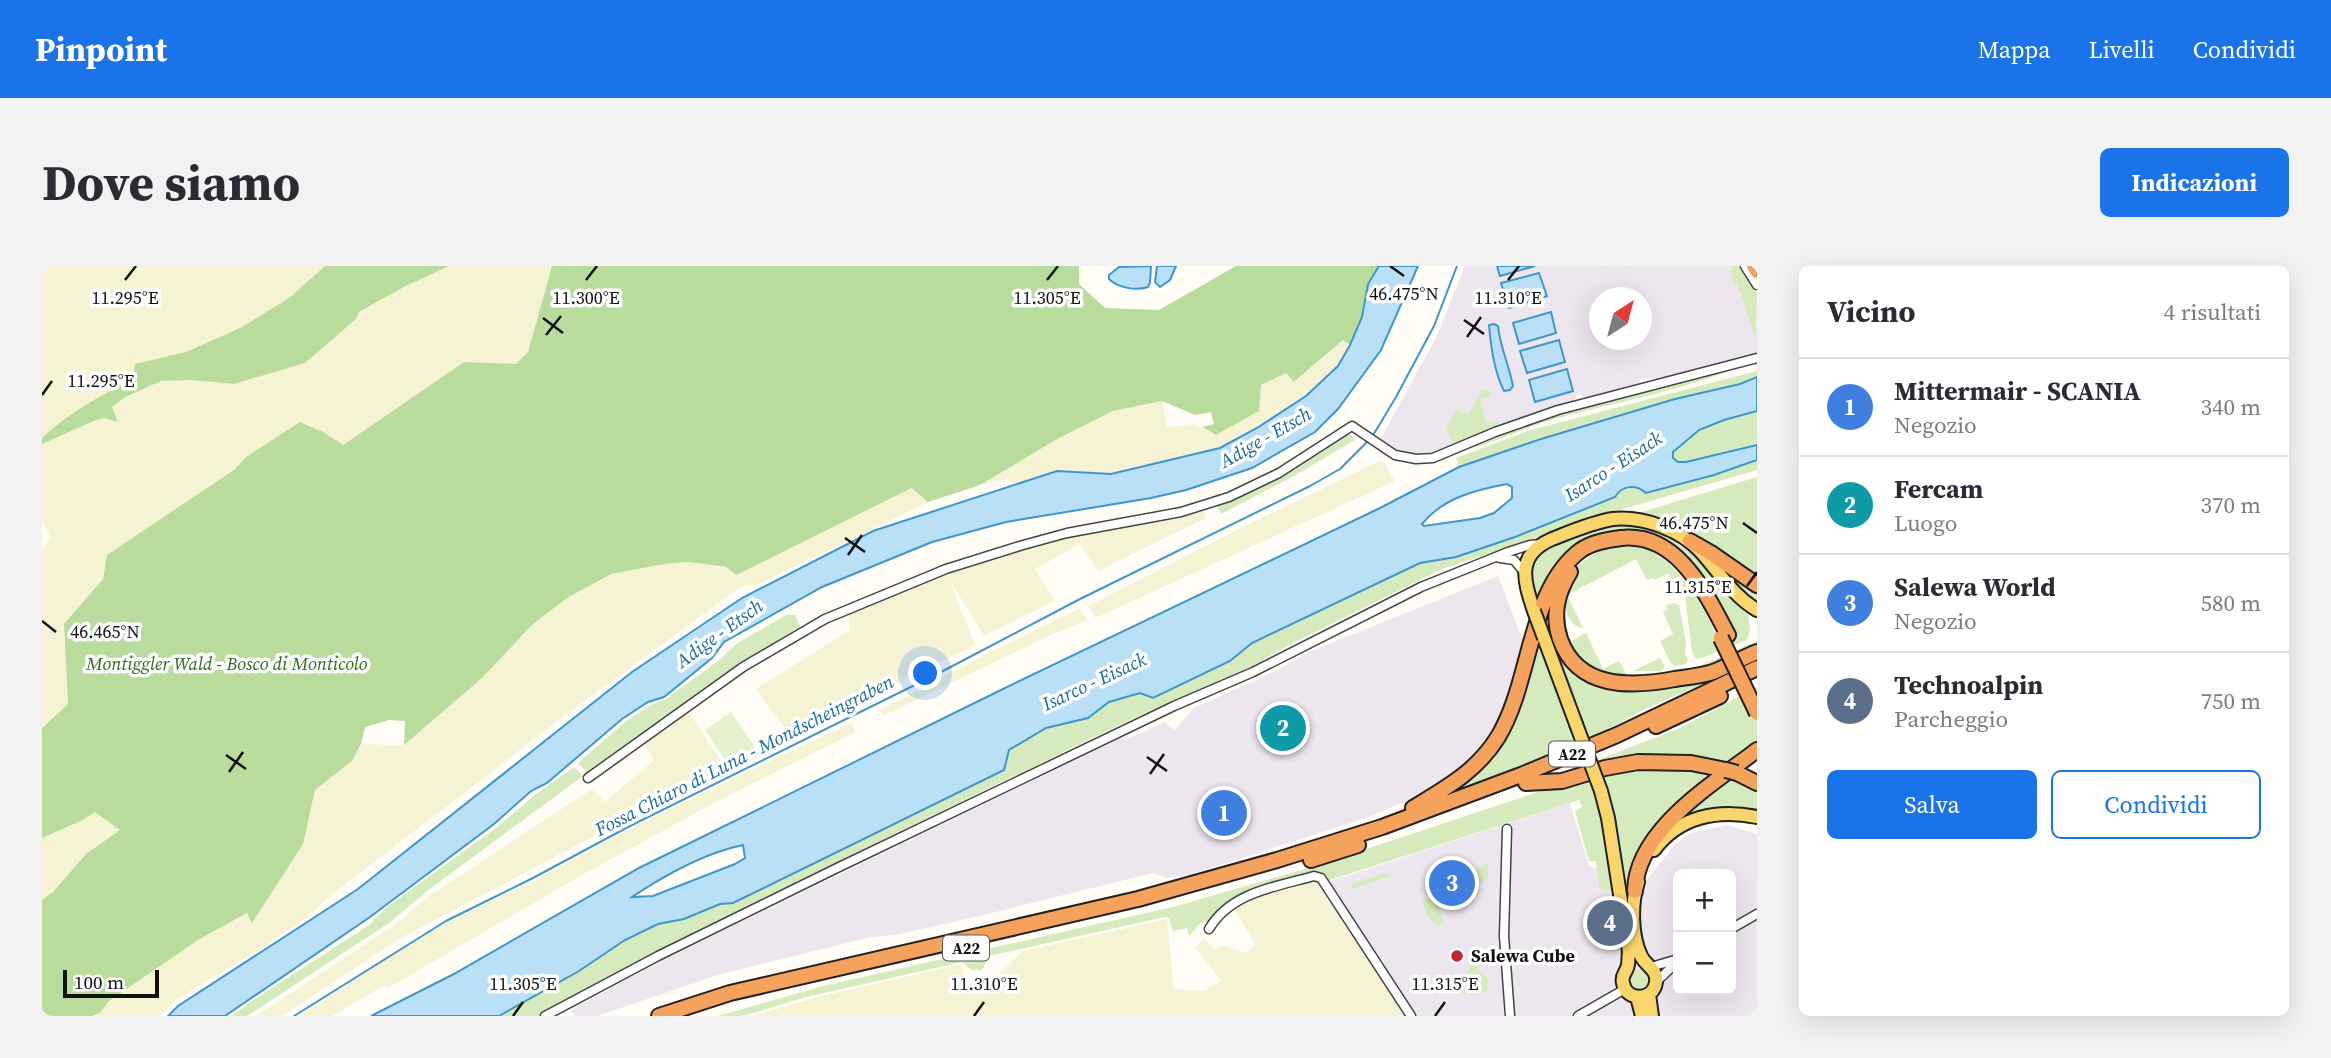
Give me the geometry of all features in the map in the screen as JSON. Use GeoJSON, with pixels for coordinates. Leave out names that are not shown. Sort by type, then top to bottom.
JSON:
{"type":"FeatureCollection","features":[{"type":"Feature","properties":{"kind":"highway"},"geometry":{"type":"LineString","coordinates":[[1754,266],[1757,271]]}},
{"type":"Feature","properties":{"kind":"highway"},"geometry":{"type":"LineString","coordinates":[[1382,827],[1462,778],[1493,744],[1513,705],[1542,606],[1554,581],[1582,549],[1597,542],[1630,537],[1647,541],[1668,551],[1686,566],[1697,580],[1757,713]]}},
{"type":"Feature","properties":{"kind":"highway"},"geometry":{"type":"LineString","coordinates":[[1689,541],[1711,552],[1757,585]]}},
{"type":"Feature","properties":{"kind":"highway"},"geometry":{"type":"LineString","coordinates":[[1757,652],[1710,673],[1652,684],[1618,684],[1597,678],[1574,662],[1562,643],[1556,621],[1559,594],[1569,574],[1586,556],[1617,545],[1638,546],[1662,556],[1686,577],[1724,637],[1757,697]]}},
{"type":"Feature","properties":{"kind":"highway","name":"A22"},"geometry":{"type":"LineString","coordinates":[[659,1016],[730,993],[819,971],[1194,885],[1382,827],[1596,744],[1757,668]]}},
{"type":"Feature","properties":{"kind":"highway","name":"A22"},"geometry":{"type":"LineString","coordinates":[[688,1016],[824,979],[1009,939],[1197,893],[1335,853],[1526,783],[1757,679]]}},
{"type":"Feature","properties":{"kind":"highway"},"geometry":{"type":"LineString","coordinates":[[1635,891],[1639,866],[1666,825],[1757,751]]}},
{"type":"Feature","properties":{"kind":"highway"},"geometry":{"type":"LineString","coordinates":[[1526,783],[1562,781],[1605,768],[1638,762],[1691,763],[1731,771],[1757,783]]}},
{"type":"Feature","properties":{"kind":"main road"},"geometry":{"type":"LineString","coordinates":[[1628,968],[1629,952],[1608,818],[1601,791],[1526,589],[1524,572],[1533,551],[1541,544],[1613,519],[1650,523],[1689,541],[1737,594],[1757,610]]}},
{"type":"Feature","properties":{"kind":"main road"},"geometry":{"type":"LineString","coordinates":[[1648,965],[1635,963],[1622,978],[1630,995],[1643,996],[1655,989],[1657,981],[1656,973],[1640,955],[1636,937],[1635,891],[1650,855],[1661,841],[1679,827],[1698,818],[1730,813],[1757,817]]}},
{"type":"Feature","properties":{"kind":"main road"},"geometry":{"type":"LineString","coordinates":[[1642,1016],[1643,996]]}},
{"type":"Feature","properties":{"kind":"main road"},"geometry":{"type":"LineString","coordinates":[[1643,996],[1652,1016]]}},
{"type":"Feature","properties":{"kind":"street"},"geometry":{"type":"LineString","coordinates":[[1745,266],[1757,285]]}},
{"type":"Feature","properties":{"kind":"street"},"geometry":{"type":"LineString","coordinates":[[588,778],[743,667],[825,619],[946,569],[1067,533],[1181,512],[1229,497],[1279,473],[1352,426],[1395,455],[1416,459],[1433,458],[1495,432],[1558,411],[1757,358]]}},
{"type":"Feature","properties":{"kind":"street"},"geometry":{"type":"LineString","coordinates":[[545,1016],[881,846],[1174,706],[1253,672],[1421,587],[1530,545],[1541,544]]}},
{"type":"Feature","properties":{"kind":"street"},"geometry":{"type":"LineString","coordinates":[[1497,558],[1514,561],[1524,572]]}},
{"type":"Feature","properties":{"kind":"street"},"geometry":{"type":"LineString","coordinates":[[1507,829],[1504,936],[1510,1016]]}},
{"type":"Feature","properties":{"kind":"street"},"geometry":{"type":"LineString","coordinates":[[1209,929],[1223,911],[1244,896],[1314,876],[1321,878],[1407,1006],[1411,1016]]}},
{"type":"Feature","properties":{"kind":"street"},"geometry":{"type":"LineString","coordinates":[[1736,927],[1756,917]]}},
{"type":"Feature","properties":{"kind":"street"},"geometry":{"type":"LineString","coordinates":[[1648,965],[1673,961]]}},
{"type":"Feature","properties":{"kind":"street"},"geometry":{"type":"LineString","coordinates":[[1657,981],[1673,965]]}},
{"type":"Feature","properties":{"kind":"street"},"geometry":{"type":"LineString","coordinates":[[1578,1016],[1625,989]]}},
{"type":"Feature","properties":{"kind":"shaded area"},"geometry":{"type":"Polygon","coordinates":[[[42,266],[325,266],[289,298],[242,327],[186,352],[135,364],[132,379],[81,407],[42,438],[42,266]]]}},
{"type":"Feature","properties":{"kind":"shaded area"},"geometry":{"type":"Polygon","coordinates":[[[449,266],[552,266],[528,352],[516,365],[464,362],[343,445],[300,422],[246,457],[234,470],[103,579],[64,624],[68,704],[42,728],[42,548],[51,538],[42,520],[42,444],[96,420],[104,418],[118,421],[112,407],[125,397],[161,381],[192,380],[233,384],[406,286],[449,266]]]}},
{"type":"Feature","properties":{"kind":"shaded area"},"geometry":{"type":"Polygon","coordinates":[[[1465,266],[1741,266],[1757,293],[1757,354],[1661,379],[1643,378],[1633,387],[1587,399],[1580,393],[1574,402],[1532,414],[1431,454],[1426,451],[1424,454],[1401,452],[1380,440],[1436,338],[1465,266]]]}},
{"type":"Feature","properties":{"kind":"shaded area"},"geometry":{"type":"Polygon","coordinates":[[[1344,340],[1350,345],[1338,366],[1306,396],[1220,448],[1111,474],[1057,471],[1012,486],[1010,479],[980,485],[1059,438],[1113,411],[1162,401],[1167,428],[1191,424],[1216,435],[1261,385],[1286,373],[1295,382],[1344,340]]]}},
{"type":"Feature","properties":{"kind":"shaded area"},"geometry":{"type":"Polygon","coordinates":[[[1382,460],[1395,481],[1095,618],[1088,606],[1239,529],[1382,460]]]}},
{"type":"Feature","properties":{"kind":"shaded area"},"geometry":{"type":"Polygon","coordinates":[[[913,488],[928,502],[759,584],[742,586],[568,713],[326,899],[308,917],[177,999],[160,1016],[98,1016],[108,1001],[198,940],[248,913],[252,922],[303,844],[315,790],[352,761],[361,744],[404,745],[482,678],[532,625],[567,598],[611,574],[664,564],[688,562],[726,568],[736,575],[913,488]]]}},
{"type":"Feature","properties":{"kind":"shaded area"},"geometry":{"type":"Polygon","coordinates":[[[1203,510],[1206,518],[1098,571],[1080,544],[1035,569],[1055,601],[984,636],[949,579],[975,645],[790,736],[756,689],[850,630],[848,613],[892,592],[1043,542],[1099,530],[1101,535],[1113,528],[1203,510]]]}},
{"type":"Feature","properties":{"kind":"shaded area"},"geometry":{"type":"Polygon","coordinates":[[[1498,576],[1523,641],[1517,683],[1492,730],[1474,753],[1450,775],[1418,796],[1369,817],[1189,875],[1166,878],[1153,873],[971,918],[899,934],[867,938],[718,975],[597,1016],[575,1016],[571,1010],[657,963],[1120,738],[1126,740],[1164,722],[1175,730],[1194,708],[1271,673],[1306,653],[1498,576]]]}},
{"type":"Feature","properties":{"kind":"shaded area"},"geometry":{"type":"Polygon","coordinates":[[[1079,609],[1087,620],[883,716],[880,710],[1079,609]]]}},
{"type":"Feature","properties":{"kind":"shaded area"},"geometry":{"type":"Polygon","coordinates":[[[688,711],[725,767],[399,939],[282,1016],[256,1016],[392,927],[428,897],[592,789],[605,802],[654,760],[643,741],[688,711]]]}},
{"type":"Feature","properties":{"kind":"shaded area"},"geometry":{"type":"Polygon","coordinates":[[[852,722],[855,732],[725,797],[580,876],[388,988],[383,986],[332,1016],[301,1016],[371,968],[450,921],[531,882],[647,820],[852,722]]]}},
{"type":"Feature","properties":{"kind":"shaded area"},"geometry":{"type":"Polygon","coordinates":[[[1570,803],[1589,866],[1643,885],[1674,845],[1691,833],[1727,825],[1757,834],[1757,1016],[1413,1016],[1328,882],[1570,803]]]}},
{"type":"Feature","properties":{"kind":"shaded area"},"geometry":{"type":"Polygon","coordinates":[[[95,812],[121,830],[86,854],[53,892],[42,900],[42,838],[95,812]]]}},
{"type":"Feature","properties":{"kind":"shaded area"},"geometry":{"type":"Polygon","coordinates":[[[1318,877],[1410,1016],[754,1016],[821,996],[962,964],[964,988],[986,976],[994,978],[1023,951],[1167,919],[1174,989],[1204,991],[1221,981],[1195,948],[1204,939],[1214,949],[1225,946],[1247,953],[1255,944],[1233,907],[1243,899],[1318,877]]]}},
{"type":"Feature","properties":{"kind":"green space"},"geometry":{"type":"Polygon","coordinates":[[[325,266],[449,266],[359,312],[356,319],[305,363],[233,384],[192,380],[161,381],[125,397],[112,407],[118,422],[104,418],[96,420],[42,444],[42,438],[73,413],[132,379],[135,364],[186,352],[242,327],[289,298],[325,266]]]}},
{"type":"Feature","properties":{"kind":"green space","name":"Montiggler Wald - Bosco di Monticolo"},"geometry":{"type":"Polygon","coordinates":[[[552,266],[1079,266],[1079,284],[1105,308],[1159,310],[1236,266],[1379,266],[1368,284],[1362,317],[1350,345],[1343,340],[1294,382],[1286,373],[1261,385],[1259,411],[1216,435],[1202,427],[1214,424],[1211,412],[1195,415],[1162,401],[1113,411],[1059,438],[980,485],[928,502],[912,488],[736,575],[726,567],[688,562],[664,564],[611,574],[567,598],[532,625],[482,678],[404,745],[405,721],[389,720],[365,727],[361,744],[352,761],[315,790],[303,844],[252,923],[247,913],[198,940],[109,1001],[100,1013],[92,1016],[42,1016],[42,900],[53,892],[86,854],[120,830],[95,812],[42,838],[42,728],[68,704],[64,624],[103,579],[107,555],[300,422],[343,445],[464,362],[516,364],[528,352],[552,266]]]}},
{"type":"Feature","properties":{"kind":"green space"},"geometry":{"type":"Polygon","coordinates":[[[1732,266],[1741,266],[1757,293],[1755,337],[1738,285],[1734,284],[1730,270],[1732,266]]]}},
{"type":"Feature","properties":{"kind":"green space"},"geometry":{"type":"Polygon","coordinates":[[[1735,368],[1666,391],[1548,421],[1467,449],[1546,417],[1735,368]]]}},
{"type":"Feature","properties":{"kind":"green space"},"geometry":{"type":"Polygon","coordinates":[[[1757,371],[1757,377],[1737,385],[1597,422],[1459,467],[1456,458],[1531,430],[1757,371]]]}},
{"type":"Feature","properties":{"kind":"green space"},"geometry":{"type":"Polygon","coordinates":[[[1482,390],[1490,391],[1491,396],[1480,399],[1486,422],[1498,420],[1499,426],[1453,443],[1446,428],[1456,409],[1468,415],[1482,390]]]}},
{"type":"Feature","properties":{"kind":"green space"},"geometry":{"type":"Polygon","coordinates":[[[1757,411],[1757,445],[1686,462],[1678,462],[1673,458],[1673,452],[1699,430],[1757,411]]]}},
{"type":"Feature","properties":{"kind":"green space"},"geometry":{"type":"Polygon","coordinates":[[[1346,434],[1355,440],[1221,514],[1217,505],[1282,475],[1346,434]]]}},
{"type":"Feature","properties":{"kind":"green space"},"geometry":{"type":"Polygon","coordinates":[[[1757,460],[1757,470],[1623,509],[1442,569],[1250,667],[1136,717],[859,851],[540,1016],[499,1016],[579,971],[625,940],[658,924],[684,919],[720,904],[733,903],[1046,728],[1088,718],[1109,702],[1230,661],[1252,643],[1420,563],[1456,557],[1515,537],[1632,486],[1640,488],[1757,460]]]}},
{"type":"Feature","properties":{"kind":"green space"},"geometry":{"type":"Polygon","coordinates":[[[1757,477],[1757,580],[1672,524],[1635,514],[1757,477]]]}},
{"type":"Feature","properties":{"kind":"green space"},"geometry":{"type":"Polygon","coordinates":[[[1631,524],[1665,533],[1685,544],[1748,610],[1750,631],[1747,640],[1699,659],[1695,658],[1685,596],[1668,573],[1655,580],[1647,580],[1636,559],[1567,595],[1583,628],[1572,622],[1566,610],[1565,589],[1575,569],[1596,553],[1619,546],[1640,547],[1659,556],[1690,588],[1722,646],[1734,643],[1727,626],[1669,547],[1590,542],[1538,611],[1528,573],[1544,549],[1566,537],[1607,526],[1631,524]]]}},
{"type":"Feature","properties":{"kind":"green space"},"geometry":{"type":"Polygon","coordinates":[[[1716,560],[1757,587],[1757,604],[1732,582],[1716,560]]]}},
{"type":"Feature","properties":{"kind":"green space"},"geometry":{"type":"Polygon","coordinates":[[[1568,571],[1553,607],[1572,662],[1634,688],[1757,654],[1757,660],[1641,711],[1586,741],[1430,803],[1496,746],[1541,617],[1568,571]]]}},
{"type":"Feature","properties":{"kind":"green space"},"geometry":{"type":"Polygon","coordinates":[[[1666,605],[1679,605],[1686,643],[1685,654],[1688,659],[1686,664],[1675,666],[1660,641],[1673,634],[1663,612],[1668,609],[1666,605]]]}},
{"type":"Feature","properties":{"kind":"green space"},"geometry":{"type":"Polygon","coordinates":[[[786,615],[795,615],[800,626],[724,675],[587,772],[578,763],[624,723],[649,706],[666,699],[722,658],[736,644],[786,615]]]}},
{"type":"Feature","properties":{"kind":"green space"},"geometry":{"type":"Polygon","coordinates":[[[1562,626],[1569,642],[1586,633],[1603,669],[1619,661],[1628,677],[1673,674],[1702,665],[1757,641],[1757,644],[1683,675],[1631,682],[1593,672],[1569,650],[1562,626]]]}},
{"type":"Feature","properties":{"kind":"green space"},"geometry":{"type":"Polygon","coordinates":[[[1660,658],[1665,667],[1661,671],[1633,671],[1660,658]]]}},
{"type":"Feature","properties":{"kind":"green space"},"geometry":{"type":"Polygon","coordinates":[[[1757,687],[1757,699],[1749,704],[1757,720],[1757,745],[1730,768],[1597,766],[1595,761],[1678,729],[1757,687]]]}},
{"type":"Feature","properties":{"kind":"green space"},"geometry":{"type":"Polygon","coordinates":[[[731,712],[756,749],[727,763],[705,730],[731,712]]]}},
{"type":"Feature","properties":{"kind":"green space"},"geometry":{"type":"Polygon","coordinates":[[[1650,764],[1722,773],[1666,824],[1633,892],[1639,957],[1631,959],[1603,813],[1616,893],[1599,888],[1596,861],[1589,861],[1575,811],[1582,807],[1579,800],[1327,881],[1314,874],[1241,894],[1230,901],[1210,922],[1202,921],[1189,936],[1187,928],[1173,931],[1169,918],[1165,917],[989,956],[982,970],[972,970],[962,962],[806,997],[743,1016],[718,1016],[823,986],[1173,907],[1315,866],[1589,775],[1650,764]]]}},
{"type":"Feature","properties":{"kind":"green space"},"geometry":{"type":"Polygon","coordinates":[[[574,767],[583,776],[427,891],[389,923],[247,1016],[232,1016],[369,925],[386,908],[574,767]]]}},
{"type":"Feature","properties":{"kind":"green space"},"geometry":{"type":"Polygon","coordinates":[[[1731,776],[1757,787],[1757,814],[1678,824],[1689,807],[1731,776]]]}},
{"type":"Feature","properties":{"kind":"green space"},"geometry":{"type":"Polygon","coordinates":[[[1488,862],[1488,879],[1471,886],[1468,874],[1488,862]]]}},
{"type":"Feature","properties":{"kind":"green space"},"geometry":{"type":"Polygon","coordinates":[[[1388,872],[1390,876],[1349,890],[1353,883],[1388,872]]]}},
{"type":"Feature","properties":{"kind":"green space"},"geometry":{"type":"Polygon","coordinates":[[[1436,896],[1444,925],[1431,920],[1422,900],[1436,896]]]}},
{"type":"Feature","properties":{"kind":"green space"},"geometry":{"type":"Polygon","coordinates":[[[1474,963],[1488,980],[1487,991],[1474,995],[1459,993],[1452,981],[1464,980],[1474,963]]]}},
{"type":"Feature","properties":{"kind":"green space"},"geometry":{"type":"Polygon","coordinates":[[[1640,969],[1648,972],[1651,980],[1648,988],[1640,991],[1632,988],[1629,980],[1632,972],[1640,969]]]}},
{"type":"Feature","properties":{"kind":"water"},"geometry":{"type":"Polygon","coordinates":[[[1151,266],[1148,287],[1127,288],[1109,279],[1109,275],[1119,267],[1151,266]]]}},
{"type":"Feature","properties":{"kind":"water"},"geometry":{"type":"Polygon","coordinates":[[[1157,266],[1176,266],[1170,280],[1160,287],[1155,282],[1157,266]]]}},
{"type":"Feature","properties":{"kind":"water","name":"Adige - Etsch"},"geometry":{"type":"Polygon","coordinates":[[[1379,266],[1418,266],[1381,350],[1338,409],[1315,432],[1252,468],[1186,490],[1006,522],[932,542],[822,587],[724,642],[712,658],[664,697],[648,702],[622,719],[547,783],[531,791],[494,824],[370,917],[225,1016],[168,1016],[178,1006],[358,889],[632,672],[742,598],[873,531],[1057,471],[1111,474],[1220,448],[1257,428],[1306,396],[1338,366],[1362,317],[1368,284],[1379,266]]]}},
{"type":"Feature","properties":{"kind":"water"},"geometry":{"type":"Polygon","coordinates":[[[1497,266],[1535,266],[1500,276],[1497,266]]]}},
{"type":"Feature","properties":{"kind":"water"},"geometry":{"type":"Polygon","coordinates":[[[1539,273],[1547,296],[1509,308],[1501,283],[1539,273]]]}},
{"type":"Feature","properties":{"kind":"water"},"geometry":{"type":"Polygon","coordinates":[[[1551,312],[1556,333],[1519,344],[1513,323],[1551,312]]]}},
{"type":"Feature","properties":{"kind":"water"},"geometry":{"type":"Polygon","coordinates":[[[1489,325],[1498,326],[1513,386],[1510,390],[1504,391],[1495,367],[1489,325]]]}},
{"type":"Feature","properties":{"kind":"water"},"geometry":{"type":"Polygon","coordinates":[[[1559,340],[1565,362],[1527,373],[1520,351],[1559,340]]]}},
{"type":"Feature","properties":{"kind":"water"},"geometry":{"type":"Polygon","coordinates":[[[1567,369],[1573,391],[1535,402],[1529,380],[1567,369]]]}},
{"type":"Feature","properties":{"kind":"water","name":"Isarco - Eisack"},"geometry":{"type":"Polygon","coordinates":[[[1757,377],[1757,411],[1699,430],[1673,452],[1673,458],[1678,462],[1686,462],[1757,445],[1757,460],[1714,475],[1646,493],[1638,488],[1625,488],[1615,497],[1515,537],[1456,557],[1420,563],[1252,643],[1230,661],[1153,698],[1140,693],[1109,702],[1088,718],[1046,728],[1009,750],[1004,770],[733,903],[720,904],[684,919],[658,924],[625,940],[579,971],[499,1016],[371,1016],[452,975],[639,868],[1380,508],[1459,467],[1675,399],[1740,384],[1757,377]],[[1507,484],[1460,496],[1430,515],[1422,524],[1424,526],[1480,518],[1494,513],[1512,498],[1512,487],[1507,484]],[[743,845],[714,853],[685,866],[632,897],[653,896],[735,864],[745,858],[743,845]]]}},
{"type":"Feature","properties":{"kind":"waterway","name":"Fossa Chiaro di Luna - Mondscheingraben"},"geometry":{"type":"LineString","coordinates":[[1372,437],[1434,326],[1457,266]]}},
{"type":"Feature","properties":{"kind":"waterway","name":"Fossa Chiaro di Luna - Mondscheingraben"},"geometry":{"type":"LineString","coordinates":[[294,1016],[446,921],[628,827],[941,672],[1080,599],[1310,486],[1340,469],[1368,441]]}},
{"type":"Feature","properties":{"kind":"place","name":"Fercam"},"geometry":{"type":"Point","coordinates":[1283,728]}},
{"type":"Feature","properties":{"kind":"place","name":"Mittermair - SCANIA"},"geometry":{"type":"Point","coordinates":[1224,813]}},
{"type":"Feature","properties":{"kind":"place","name":"Salewa World"},"geometry":{"type":"Point","coordinates":[1452,883]}},
{"type":"Feature","properties":{"kind":"place","name":"Technoalpin"},"geometry":{"type":"Point","coordinates":[1610,923]}},
{"type":"Feature","properties":{"kind":"place","name":"Salewa Cube"},"geometry":{"type":"Point","coordinates":[1457,956]}}]}
